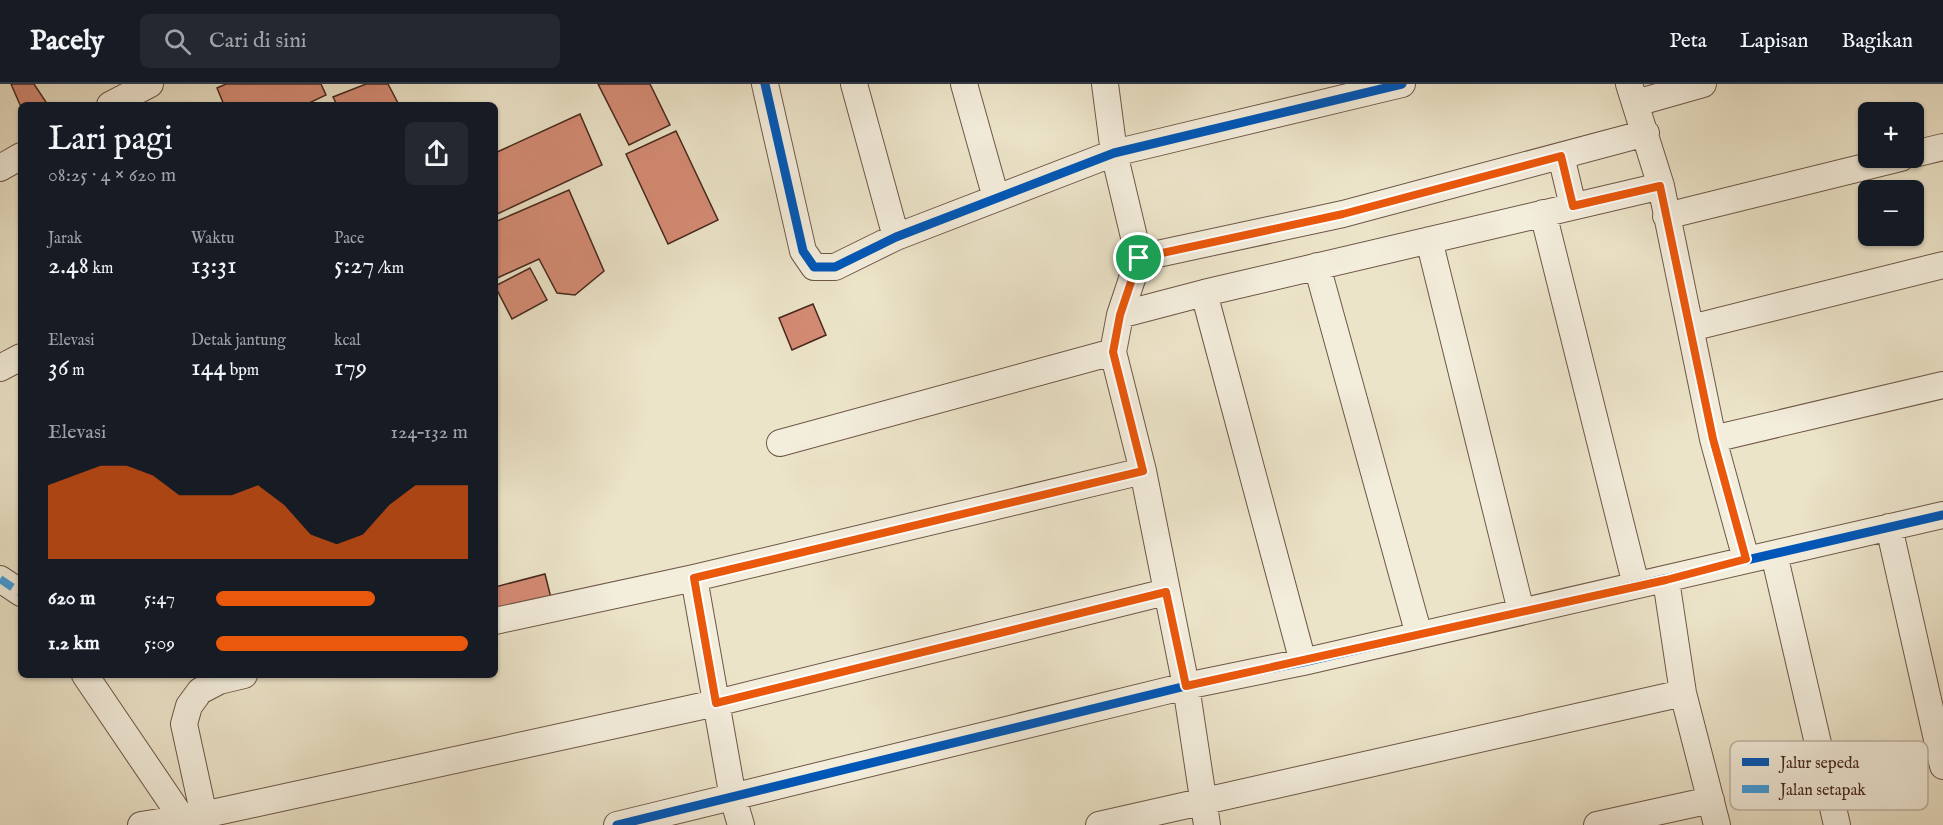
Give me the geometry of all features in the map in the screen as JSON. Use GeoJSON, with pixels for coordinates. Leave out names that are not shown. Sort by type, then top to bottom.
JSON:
{"type":"FeatureCollection","features":[{"type":"Feature","properties":{"kind":"street"},"geometry":{"type":"LineString","coordinates":[[116,102],[150,84]]}},
{"type":"Feature","properties":{"kind":"street"},"geometry":{"type":"LineString","coordinates":[[765,84],[802,251],[814,267],[835,267],[896,237],[1114,153],[1402,84]]}},
{"type":"Feature","properties":{"kind":"street"},"geometry":{"type":"LineString","coordinates":[[854,84],[896,237]]}},
{"type":"Feature","properties":{"kind":"street"},"geometry":{"type":"LineString","coordinates":[[964,84],[996,198]]}},
{"type":"Feature","properties":{"kind":"street"},"geometry":{"type":"LineString","coordinates":[[1105,84],[1114,153],[1139,258],[1120,315],[1113,352],[1143,471],[1186,686],[1205,814]]}},
{"type":"Feature","properties":{"kind":"street"},"geometry":{"type":"LineString","coordinates":[[1703,84],[1633,93],[1660,186],[1713,439],[1746,559]]}},
{"type":"Feature","properties":{"kind":"street"},"geometry":{"type":"LineString","coordinates":[[1139,258],[1343,214],[1646,133]]}},
{"type":"Feature","properties":{"kind":"street"},"geometry":{"type":"LineString","coordinates":[[1924,152],[1943,147]]}},
{"type":"Feature","properties":{"kind":"street"},"geometry":{"type":"LineString","coordinates":[[1561,156],[1573,206]]}},
{"type":"Feature","properties":{"kind":"street"},"geometry":{"type":"LineString","coordinates":[[0,168],[18,158]]}},
{"type":"Feature","properties":{"kind":"street"},"geometry":{"type":"LineString","coordinates":[[1666,216],[1860,168]]}},
{"type":"Feature","properties":{"kind":"street"},"geometry":{"type":"LineString","coordinates":[[1120,315],[1317,266],[1660,186]]}},
{"type":"Feature","properties":{"kind":"street"},"geometry":{"type":"LineString","coordinates":[[1543,213],[1636,585]]}},
{"type":"Feature","properties":{"kind":"street"},"geometry":{"type":"LineString","coordinates":[[1429,240],[1521,611]]}},
{"type":"Feature","properties":{"kind":"street"},"geometry":{"type":"LineString","coordinates":[[1691,328],[1943,265]]}},
{"type":"Feature","properties":{"kind":"street"},"geometry":{"type":"LineString","coordinates":[[1317,266],[1419,635]]}},
{"type":"Feature","properties":{"kind":"street"},"geometry":{"type":"LineString","coordinates":[[1204,293],[1303,662]]}},
{"type":"Feature","properties":{"kind":"street"},"geometry":{"type":"LineString","coordinates":[[780,443],[1113,352]]}},
{"type":"Feature","properties":{"kind":"street"},"geometry":{"type":"LineString","coordinates":[[0,368],[18,359]]}},
{"type":"Feature","properties":{"kind":"street"},"geometry":{"type":"LineString","coordinates":[[1713,439],[1943,385]]}},
{"type":"Feature","properties":{"kind":"street"},"geometry":{"type":"LineString","coordinates":[[498,620],[694,578],[1143,471]]}},
{"type":"Feature","properties":{"kind":"street"},"geometry":{"type":"LineString","coordinates":[[617,825],[1186,686],[1303,662],[1666,580],[1746,559],[1943,516]]}},
{"type":"Feature","properties":{"kind":"street"},"geometry":{"type":"LineString","coordinates":[[1889,527],[1943,766]]}},
{"type":"Feature","properties":{"kind":"street"},"geometry":{"type":"LineString","coordinates":[[1774,554],[1817,741]]}},
{"type":"Feature","properties":{"kind":"street"},"geometry":{"type":"LineString","coordinates":[[694,578],[733,798],[741,825]]}},
{"type":"Feature","properties":{"kind":"street"},"geometry":{"type":"LineString","coordinates":[[0,579],[18,591]]}},
{"type":"Feature","properties":{"kind":"street"},"geometry":{"type":"LineString","coordinates":[[1666,580],[1683,693],[1717,825]]}},
{"type":"Feature","properties":{"kind":"street"},"geometry":{"type":"LineString","coordinates":[[141,825],[197,819],[716,703],[1166,592]]}},
{"type":"Feature","properties":{"kind":"street"},"geometry":{"type":"LineString","coordinates":[[86,678],[197,819]]}},
{"type":"Feature","properties":{"kind":"street"},"geometry":{"type":"LineString","coordinates":[[197,819],[184,724],[189,706],[200,691],[219,681],[232,678]]}},
{"type":"Feature","properties":{"kind":"street"},"geometry":{"type":"LineString","coordinates":[[1099,825],[1205,814],[1683,693]]}},
{"type":"Feature","properties":{"kind":"street"},"geometry":{"type":"LineString","coordinates":[[1597,825],[1711,800]]}},
{"type":"Feature","properties":{"kind":"street"},"geometry":{"type":"LineString","coordinates":[[1834,810],[1837,825]]}},
{"type":"Feature","properties":{"kind":"building"},"geometry":{"type":"Polygon","coordinates":[[[11,84],[34,84],[46,102],[19,102],[11,84]]]}},
{"type":"Feature","properties":{"kind":"building"},"geometry":{"type":"Polygon","coordinates":[[[226,84],[321,84],[326,95],[311,102],[223,102],[217,88],[226,84]]]}},
{"type":"Feature","properties":{"kind":"building"},"geometry":{"type":"Polygon","coordinates":[[[366,84],[388,84],[397,102],[336,102],[333,97],[366,84]]]}},
{"type":"Feature","properties":{"kind":"building"},"geometry":{"type":"Polygon","coordinates":[[[598,84],[650,84],[670,125],[629,145],[598,84]]]}},
{"type":"Feature","properties":{"kind":"building"},"geometry":{"type":"Polygon","coordinates":[[[580,114],[602,165],[498,214],[498,152],[580,114]]]}},
{"type":"Feature","properties":{"kind":"building"},"geometry":{"type":"Polygon","coordinates":[[[676,131],[718,220],[668,244],[626,154],[676,131]]]}},
{"type":"Feature","properties":{"kind":"building"},"geometry":{"type":"Polygon","coordinates":[[[569,190],[604,271],[575,295],[557,293],[539,259],[498,278],[498,221],[569,190]]]}},
{"type":"Feature","properties":{"kind":"building"},"geometry":{"type":"Polygon","coordinates":[[[530,268],[547,300],[512,319],[498,292],[498,284],[530,268]]]}},
{"type":"Feature","properties":{"kind":"building"},"geometry":{"type":"Polygon","coordinates":[[[813,304],[826,335],[792,350],[779,318],[813,304]]]}},
{"type":"Feature","properties":{"kind":"building"},"geometry":{"type":"Polygon","coordinates":[[[545,574],[551,598],[498,611],[498,586],[545,574]]]}},
{"type":"Feature","properties":{"kind":"marked path"},"geometry":{"type":"LineString","coordinates":[[0,579],[18,591]]}},
{"type":"Feature","properties":{"kind":"cycle path"},"geometry":{"type":"LineString","coordinates":[[765,84],[803,251],[814,267],[835,267],[896,237],[1114,153],[1402,84]]}},
{"type":"Feature","properties":{"kind":"cycle path"},"geometry":{"type":"LineString","coordinates":[[617,825],[1186,686],[1303,662],[1943,515]]}},
{"type":"Feature","properties":{"kind":"route"},"geometry":{"type":"LineString","coordinates":[[1561,156],[1573,206],[1660,186],[1713,439],[1746,559],[1666,580],[1186,686],[1166,592],[716,703],[694,578],[1143,471],[1113,352],[1120,315],[1139,258],[1343,214],[1561,156]]}}]}
